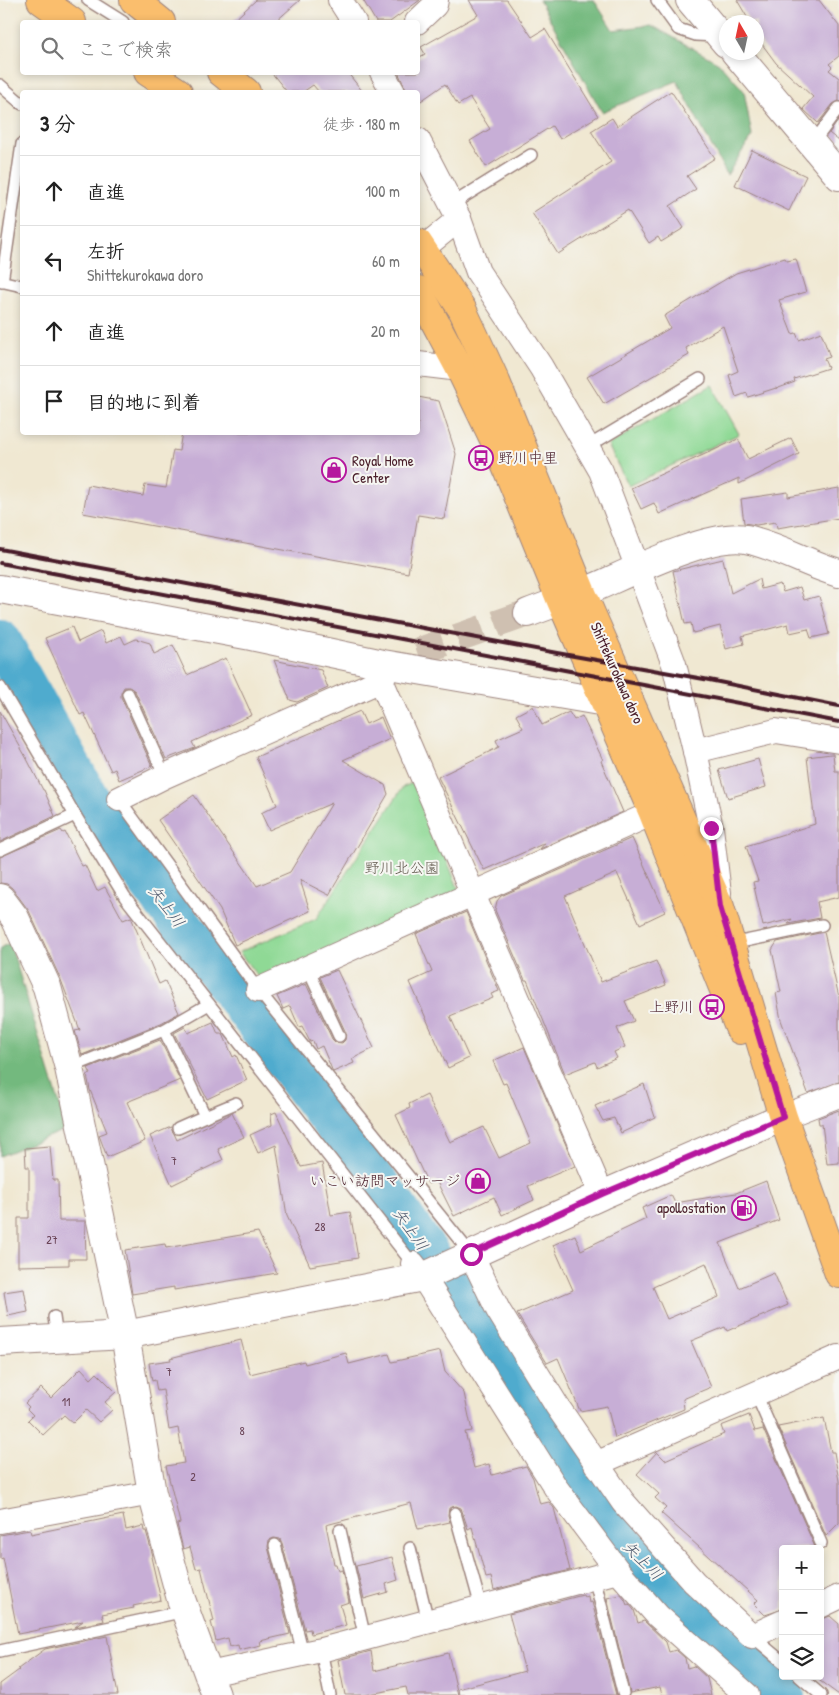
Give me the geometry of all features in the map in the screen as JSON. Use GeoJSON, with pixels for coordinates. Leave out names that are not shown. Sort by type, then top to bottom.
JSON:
{"type":"FeatureCollection","features":[{"type":"Feature","properties":{"kind":"main road"},"geometry":{"type":"LineString","coordinates":[[41,0],[69,20]]}},
{"type":"Feature","properties":{"kind":"main road"},"geometry":{"type":"LineString","coordinates":[[134,0],[159,20]]}},
{"type":"Feature","properties":{"kind":"main road"},"geometry":{"type":"LineString","coordinates":[[152,75],[175,90]]}},
{"type":"Feature","properties":{"kind":"main road","name":"Shittekurokawa doro"},"geometry":{"type":"LineString","coordinates":[[420,246],[462,309],[499,390],[572,597],[605,702],[653,813],[742,1034],[783,1117]]}},
{"type":"Feature","properties":{"kind":"main road","name":"Shittekurokawa doro"},"geometry":{"type":"LineString","coordinates":[[420,294],[460,369],[572,597],[720,907],[783,1117],[839,1274]]}},
{"type":"Feature","properties":{"kind":"street"},"geometry":{"type":"LineString","coordinates":[[340,0],[353,20]]}},
{"type":"Feature","properties":{"kind":"street"},"geometry":{"type":"LineString","coordinates":[[419,20],[435,5],[436,0]]}},
{"type":"Feature","properties":{"kind":"street"},"geometry":{"type":"LineString","coordinates":[[690,0],[719,34]]}},
{"type":"Feature","properties":{"kind":"street"},"geometry":{"type":"LineString","coordinates":[[741,60],[839,176]]}},
{"type":"Feature","properties":{"kind":"street"},"geometry":{"type":"LineString","coordinates":[[384,75],[391,90]]}},
{"type":"Feature","properties":{"kind":"street"},"geometry":{"type":"LineString","coordinates":[[420,144],[456,212],[478,272],[541,367],[600,471],[674,664],[711,828],[720,907]]}},
{"type":"Feature","properties":{"kind":"street"},"geometry":{"type":"LineString","coordinates":[[420,246],[456,212]]}},
{"type":"Feature","properties":{"kind":"street"},"geometry":{"type":"LineString","coordinates":[[420,364],[460,369]]}},
{"type":"Feature","properties":{"kind":"street"},"geometry":{"type":"LineString","coordinates":[[528,612],[572,597],[638,568],[696,546],[724,539],[745,539],[839,573]]}},
{"type":"Feature","properties":{"kind":"street"},"geometry":{"type":"LineString","coordinates":[[0,589],[251,636],[382,672],[605,702]]}},
{"type":"Feature","properties":{"kind":"street"},"geometry":{"type":"LineString","coordinates":[[119,799],[382,672],[417,652]]}},
{"type":"Feature","properties":{"kind":"street"},"geometry":{"type":"LineString","coordinates":[[382,672],[472,893],[602,1194]]}},
{"type":"Feature","properties":{"kind":"street"},"geometry":{"type":"LineString","coordinates":[[695,751],[776,731],[839,741]]}},
{"type":"Feature","properties":{"kind":"street"},"geometry":{"type":"LineString","coordinates":[[258,990],[653,813]]}},
{"type":"Feature","properties":{"kind":"street"},"geometry":{"type":"LineString","coordinates":[[0,898],[15,918],[47,987],[69,1068],[110,1236],[152,1493],[185,1612],[212,1685],[312,1651],[618,1571]]}},
{"type":"Feature","properties":{"kind":"street"},"geometry":{"type":"LineString","coordinates":[[0,1342],[56,1328],[125,1335],[418,1271],[471,1254],[602,1194],[839,1095]]}},
{"type":"Feature","properties":{"kind":"street"},"geometry":{"type":"LineString","coordinates":[[471,1254],[498,1310],[557,1406],[623,1502],[694,1582],[752,1636],[779,1624]]}},
{"type":"Feature","properties":{"kind":"street"},"geometry":{"type":"LineString","coordinates":[[418,1271],[556,1488],[618,1571],[658,1616],[747,1695]]}},
{"type":"Feature","properties":{"kind":"street"},"geometry":{"type":"LineString","coordinates":[[596,1464],[839,1357]]}},
{"type":"Feature","properties":{"kind":"street"},"geometry":{"type":"LineString","coordinates":[[6,1517],[114,1494],[152,1493]]}},
{"type":"Feature","properties":{"kind":"street"},"geometry":{"type":"LineString","coordinates":[[824,1604],[839,1597]]}},
{"type":"Feature","properties":{"kind":"lane"},"geometry":{"type":"LineString","coordinates":[[88,0],[120,20]]}},
{"type":"Feature","properties":{"kind":"lane"},"geometry":{"type":"LineString","coordinates":[[657,0],[678,29],[719,41]]}},
{"type":"Feature","properties":{"kind":"lane"},"geometry":{"type":"LineString","coordinates":[[217,75],[236,84]]}},
{"type":"Feature","properties":{"kind":"lane"},"geometry":{"type":"LineString","coordinates":[[0,85],[20,102]]}},
{"type":"Feature","properties":{"kind":"lane"},"geometry":{"type":"LineString","coordinates":[[812,144],[839,108]]}},
{"type":"Feature","properties":{"kind":"lane"},"geometry":{"type":"LineString","coordinates":[[456,212],[531,155]]}},
{"type":"Feature","properties":{"kind":"lane"},"geometry":{"type":"LineString","coordinates":[[20,157],[1,281],[20,286]]}},
{"type":"Feature","properties":{"kind":"lane"},"geometry":{"type":"LineString","coordinates":[[587,447],[700,379]]}},
{"type":"Feature","properties":{"kind":"lane"},"geometry":{"type":"LineString","coordinates":[[0,687],[125,897],[418,1271]]}},
{"type":"Feature","properties":{"kind":"lane"},"geometry":{"type":"LineString","coordinates":[[128,694],[165,776]]}},
{"type":"Feature","properties":{"kind":"lane"},"geometry":{"type":"LineString","coordinates":[[119,799],[258,990],[471,1254]]}},
{"type":"Feature","properties":{"kind":"lane"},"geometry":{"type":"LineString","coordinates":[[0,850],[75,815]]}},
{"type":"Feature","properties":{"kind":"lane"},"geometry":{"type":"LineString","coordinates":[[731,944],[822,925]]}},
{"type":"Feature","properties":{"kind":"lane"},"geometry":{"type":"LineString","coordinates":[[307,967],[339,1036]]}},
{"type":"Feature","properties":{"kind":"lane"},"geometry":{"type":"LineString","coordinates":[[69,1068],[164,1030],[208,1004]]}},
{"type":"Feature","properties":{"kind":"lane"},"geometry":{"type":"LineString","coordinates":[[164,1030],[205,1116]]}},
{"type":"Feature","properties":{"kind":"lane"},"geometry":{"type":"LineString","coordinates":[[178,1128],[236,1103]]}},
{"type":"Feature","properties":{"kind":"lane"},"geometry":{"type":"LineString","coordinates":[[756,1394],[821,1543]]}},
{"type":"Feature","properties":{"kind":"lane"},"geometry":{"type":"LineString","coordinates":[[455,1513],[481,1607]]}},
{"type":"Feature","properties":{"kind":"lane"},"geometry":{"type":"LineString","coordinates":[[340,1530],[365,1638]]}},
{"type":"Feature","properties":{"kind":"lane"},"geometry":{"type":"LineString","coordinates":[[275,1546],[312,1651],[330,1695]]}},
{"type":"Feature","properties":{"kind":"lane"},"geometry":{"type":"LineString","coordinates":[[410,1548],[428,1621]]}},
{"type":"Feature","properties":{"kind":"lane"},"geometry":{"type":"LineString","coordinates":[[594,1577],[622,1693]]}},
{"type":"Feature","properties":{"kind":"lane"},"geometry":{"type":"LineString","coordinates":[[0,1651],[185,1612]]}},
{"type":"Feature","properties":{"kind":"lane"},"geometry":{"type":"LineString","coordinates":[[752,1636],[779,1659]]}},
{"type":"Feature","properties":{"kind":"lane"},"geometry":{"type":"LineString","coordinates":[[804,1680],[821,1695]]}},
{"type":"Feature","properties":{"kind":"green space"},"geometry":{"type":"Polygon","coordinates":[[[539,0],[594,0],[613,30],[651,25],[719,63],[744,91],[752,136],[727,175],[677,81],[602,112],[539,0]]]}},
{"type":"Feature","properties":{"kind":"green space"},"geometry":{"type":"Polygon","coordinates":[[[712,385],[739,434],[628,486],[608,445],[712,385]]]}},
{"type":"Feature","properties":{"kind":"green space","name":"野川北公園"},"geometry":{"type":"Polygon","coordinates":[[[415,782],[459,890],[261,981],[239,952],[316,919],[403,787],[415,782]]]}},
{"type":"Feature","properties":{"kind":"green space"},"geometry":{"type":"Polygon","coordinates":[[[10,943],[67,1129],[0,1156],[0,948],[10,943]]]}},
{"type":"Feature","properties":{"kind":"building"},"geometry":{"type":"Polygon","coordinates":[[[256,0],[300,0],[277,20],[234,20],[256,0]]]}},
{"type":"Feature","properties":{"kind":"building"},"geometry":{"type":"Polygon","coordinates":[[[363,0],[420,0],[393,20],[375,20],[363,0]]]}},
{"type":"Feature","properties":{"kind":"building"},"geometry":{"type":"Polygon","coordinates":[[[469,0],[507,0],[532,37],[545,29],[598,116],[560,139],[552,126],[486,167],[470,141],[490,129],[470,98],[458,105],[445,84],[420,102],[420,90],[406,90],[399,75],[420,75],[420,57],[425,54],[421,47],[478,15],[469,0]]]}},
{"type":"Feature","properties":{"kind":"building"},"geometry":{"type":"Polygon","coordinates":[[[737,0],[819,0],[839,26],[839,56],[829,64],[832,67],[829,70],[839,78],[839,101],[833,104],[818,123],[803,109],[813,97],[776,63],[764,47],[764,15],[746,15],[737,0]]]}},
{"type":"Feature","properties":{"kind":"building"},"geometry":{"type":"Polygon","coordinates":[[[273,75],[349,75],[361,90],[317,90],[313,85],[306,90],[285,90],[273,75]]]}},
{"type":"Feature","properties":{"kind":"building"},"geometry":{"type":"Polygon","coordinates":[[[671,91],[715,158],[687,176],[696,189],[670,206],[684,228],[661,242],[658,237],[649,243],[628,210],[558,254],[532,213],[611,162],[591,131],[612,118],[617,126],[671,91]]]}},
{"type":"Feature","properties":{"kind":"building"},"geometry":{"type":"Polygon","coordinates":[[[839,120],[839,141],[829,133],[839,120]]]}},
{"type":"Feature","properties":{"kind":"building"},"geometry":{"type":"Polygon","coordinates":[[[752,150],[806,176],[789,211],[735,185],[752,150]]]}},
{"type":"Feature","properties":{"kind":"building"},"geometry":{"type":"Polygon","coordinates":[[[785,258],[787,261],[796,259],[806,292],[779,300],[792,334],[796,333],[799,340],[821,332],[830,357],[824,359],[828,368],[794,379],[795,382],[776,389],[748,397],[747,393],[736,397],[729,375],[738,371],[723,326],[686,348],[689,355],[604,404],[587,377],[670,328],[664,316],[736,273],[785,258]]]}},
{"type":"Feature","properties":{"kind":"building","name":"Royal Home Center"},"geometry":{"type":"Polygon","coordinates":[[[420,397],[439,401],[456,454],[444,519],[418,515],[408,573],[83,513],[88,485],[143,496],[145,485],[166,488],[173,450],[179,451],[182,435],[420,435],[420,397]]]}},
{"type":"Feature","properties":{"kind":"building"},"geometry":{"type":"Polygon","coordinates":[[[791,438],[799,454],[739,484],[739,478],[659,514],[654,503],[641,509],[631,488],[738,439],[748,459],[791,438]]]}},
{"type":"Feature","properties":{"kind":"building"},"geometry":{"type":"Polygon","coordinates":[[[839,488],[839,518],[777,528],[776,522],[756,525],[744,523],[741,499],[788,492],[788,497],[839,488]]]}},
{"type":"Feature","properties":{"kind":"building"},"geometry":{"type":"Polygon","coordinates":[[[723,559],[731,593],[759,579],[761,589],[780,584],[783,592],[800,587],[804,600],[819,596],[829,634],[811,638],[808,629],[790,633],[788,624],[742,636],[744,644],[726,649],[720,626],[693,633],[691,623],[685,624],[673,571],[723,559]]]}},
{"type":"Feature","properties":{"kind":"building"},"geometry":{"type":"Polygon","coordinates":[[[72,627],[78,642],[101,631],[106,643],[121,636],[125,644],[136,639],[150,643],[154,654],[173,645],[187,675],[226,658],[252,715],[192,742],[195,748],[166,759],[135,691],[129,687],[124,687],[121,697],[152,766],[119,780],[115,769],[111,771],[84,713],[80,715],[45,638],[72,627]]]}},
{"type":"Feature","properties":{"kind":"building"},"geometry":{"type":"Polygon","coordinates":[[[274,660],[321,670],[328,688],[297,702],[290,700],[274,660]]]}},
{"type":"Feature","properties":{"kind":"building"},"geometry":{"type":"Polygon","coordinates":[[[533,706],[542,725],[569,712],[574,720],[582,716],[603,760],[601,761],[623,812],[540,849],[545,843],[484,870],[438,777],[499,747],[496,740],[523,728],[516,715],[533,706]]]}},
{"type":"Feature","properties":{"kind":"building"},"geometry":{"type":"Polygon","coordinates":[[[0,711],[44,790],[55,816],[0,842],[0,711]]]}},
{"type":"Feature","properties":{"kind":"building"},"geometry":{"type":"Polygon","coordinates":[[[360,711],[366,724],[381,717],[390,739],[343,760],[385,785],[388,794],[329,895],[300,880],[310,911],[235,945],[220,910],[158,820],[194,795],[257,886],[290,872],[332,803],[269,830],[261,813],[277,805],[256,757],[360,711]]]}},
{"type":"Feature","properties":{"kind":"building"},"geometry":{"type":"Polygon","coordinates":[[[833,754],[835,771],[839,771],[839,897],[817,902],[820,918],[788,924],[792,919],[763,926],[753,882],[758,881],[746,846],[815,824],[807,757],[833,754]]]}},
{"type":"Feature","properties":{"kind":"building"},"geometry":{"type":"Polygon","coordinates":[[[758,759],[766,787],[728,798],[719,770],[758,759]]]}},
{"type":"Feature","properties":{"kind":"building"},"geometry":{"type":"Polygon","coordinates":[[[61,830],[63,833],[65,832],[82,866],[85,865],[97,891],[105,887],[123,920],[131,917],[159,984],[165,981],[179,1013],[161,1023],[82,1055],[75,1031],[80,1030],[61,980],[29,911],[12,888],[7,884],[0,883],[0,857],[61,830]]]}},
{"type":"Feature","properties":{"kind":"building"},"geometry":{"type":"Polygon","coordinates":[[[632,838],[665,912],[640,924],[617,873],[565,896],[601,982],[656,961],[666,985],[625,1001],[634,1021],[617,1028],[625,1047],[614,1052],[617,1058],[597,1067],[595,1062],[565,1074],[527,980],[525,980],[495,910],[497,901],[501,896],[632,838]]]}},
{"type":"Feature","properties":{"kind":"building"},"geometry":{"type":"Polygon","coordinates":[[[466,912],[499,991],[491,994],[493,998],[450,1016],[469,1058],[448,1068],[410,982],[432,972],[416,934],[466,912]]]}},
{"type":"Feature","properties":{"kind":"building"},"geometry":{"type":"Polygon","coordinates":[[[824,932],[839,997],[839,1082],[808,1093],[781,1020],[776,993],[781,992],[772,950],[777,942],[824,932]]]}},
{"type":"Feature","properties":{"kind":"building"},"geometry":{"type":"Polygon","coordinates":[[[337,970],[374,1048],[352,1059],[354,1063],[333,1072],[322,1046],[316,1049],[313,1041],[310,1042],[302,1026],[299,1027],[290,1006],[283,1009],[277,996],[306,984],[332,1039],[335,1042],[342,1043],[345,1040],[346,1033],[320,977],[337,970]]]}},
{"type":"Feature","properties":{"kind":"building"},"geometry":{"type":"Polygon","coordinates":[[[213,1022],[218,1034],[223,1034],[233,1057],[236,1055],[247,1080],[207,1099],[174,1033],[185,1027],[188,1033],[213,1022]]]}},
{"type":"Feature","properties":{"kind":"building"},"geometry":{"type":"Polygon","coordinates":[[[160,1040],[180,1080],[127,1102],[145,1141],[107,1157],[99,1135],[107,1132],[90,1090],[87,1075],[91,1074],[88,1068],[160,1040]]]}},
{"type":"Feature","properties":{"kind":"building"},"geometry":{"type":"Polygon","coordinates":[[[524,1047],[575,1166],[528,1186],[534,1200],[502,1215],[494,1197],[454,1216],[436,1180],[428,1184],[396,1115],[410,1108],[409,1104],[427,1095],[450,1142],[484,1127],[499,1158],[531,1143],[506,1083],[503,1084],[493,1061],[524,1047]]]}},
{"type":"Feature","properties":{"kind":"building"},"geometry":{"type":"Polygon","coordinates":[[[644,1084],[655,1117],[621,1133],[614,1118],[603,1121],[595,1106],[644,1084]]]}},
{"type":"Feature","properties":{"kind":"building"},"geometry":{"type":"Polygon","coordinates":[[[839,1110],[839,1163],[827,1164],[822,1124],[819,1124],[818,1118],[839,1110]]]}},
{"type":"Feature","properties":{"kind":"building"},"geometry":{"type":"Polygon","coordinates":[[[276,1112],[301,1167],[322,1163],[331,1215],[350,1212],[358,1258],[310,1266],[287,1216],[276,1145],[258,1153],[250,1135],[272,1125],[271,1114],[276,1112]]]}},
{"type":"Feature","properties":{"kind":"building"},"geometry":{"type":"Polygon","coordinates":[[[232,1113],[244,1137],[218,1149],[223,1160],[172,1185],[150,1136],[171,1127],[177,1140],[232,1113]]]}},
{"type":"Feature","properties":{"kind":"building"},"geometry":{"type":"Polygon","coordinates":[[[50,1146],[53,1180],[58,1180],[59,1221],[85,1221],[86,1259],[69,1259],[69,1265],[18,1266],[18,1218],[29,1218],[29,1167],[26,1167],[25,1148],[50,1146]]]}},
{"type":"Feature","properties":{"kind":"building"},"geometry":{"type":"Polygon","coordinates":[[[766,1181],[779,1220],[720,1243],[739,1288],[774,1273],[788,1305],[727,1331],[725,1327],[691,1341],[711,1387],[683,1399],[684,1409],[615,1438],[607,1406],[580,1411],[558,1358],[547,1363],[517,1314],[573,1290],[553,1245],[575,1235],[581,1250],[646,1219],[642,1208],[671,1195],[675,1203],[736,1193],[766,1181]],[[706,1263],[653,1287],[667,1319],[719,1297],[706,1263]]]}},
{"type":"Feature","properties":{"kind":"building"},"geometry":{"type":"Polygon","coordinates":[[[258,1232],[277,1273],[174,1290],[174,1287],[132,1294],[125,1250],[165,1244],[166,1248],[258,1232]]]}},
{"type":"Feature","properties":{"kind":"building"},"geometry":{"type":"Polygon","coordinates":[[[24,1289],[28,1312],[8,1316],[4,1292],[24,1289]]]}},
{"type":"Feature","properties":{"kind":"building"},"geometry":{"type":"Polygon","coordinates":[[[241,1340],[250,1374],[304,1361],[305,1364],[346,1353],[349,1364],[389,1354],[392,1362],[440,1351],[445,1372],[464,1393],[472,1431],[465,1432],[474,1468],[489,1464],[492,1475],[526,1466],[533,1478],[540,1504],[549,1502],[554,1508],[570,1570],[494,1590],[491,1577],[486,1578],[472,1527],[468,1529],[461,1508],[456,1506],[449,1508],[450,1522],[418,1529],[411,1503],[326,1525],[334,1564],[336,1564],[338,1571],[342,1570],[349,1602],[340,1605],[346,1625],[311,1634],[310,1629],[305,1630],[282,1543],[280,1539],[274,1538],[269,1540],[268,1547],[290,1634],[260,1641],[261,1645],[239,1650],[238,1645],[230,1647],[228,1638],[216,1641],[211,1622],[214,1621],[201,1568],[196,1569],[190,1547],[183,1549],[177,1524],[180,1523],[166,1466],[184,1463],[178,1428],[169,1430],[163,1390],[157,1391],[155,1380],[152,1381],[149,1363],[171,1360],[170,1358],[241,1340]]]}},
{"type":"Feature","properties":{"kind":"building"},"geometry":{"type":"Polygon","coordinates":[[[81,1368],[91,1379],[97,1373],[116,1392],[105,1402],[112,1410],[99,1422],[86,1410],[73,1423],[64,1415],[43,1435],[28,1420],[33,1415],[27,1409],[29,1407],[25,1403],[41,1388],[51,1398],[81,1368]]]}},
{"type":"Feature","properties":{"kind":"building"},"geometry":{"type":"Polygon","coordinates":[[[749,1415],[755,1431],[763,1429],[814,1545],[779,1545],[779,1610],[765,1615],[754,1604],[758,1600],[661,1513],[666,1508],[655,1498],[659,1494],[637,1474],[657,1452],[665,1460],[724,1434],[721,1426],[749,1415]]]}},
{"type":"Feature","properties":{"kind":"building"},"geometry":{"type":"Polygon","coordinates":[[[824,1418],[831,1452],[834,1452],[839,1481],[839,1523],[826,1536],[778,1427],[824,1418]]]}},
{"type":"Feature","properties":{"kind":"building"},"geometry":{"type":"Polygon","coordinates":[[[123,1515],[126,1530],[143,1526],[144,1531],[146,1531],[153,1556],[151,1557],[161,1600],[133,1606],[134,1608],[102,1614],[104,1621],[75,1627],[83,1621],[18,1634],[3,1558],[0,1559],[0,1535],[30,1530],[31,1534],[123,1515]]]}},
{"type":"Feature","properties":{"kind":"building"},"geometry":{"type":"Polygon","coordinates":[[[392,1557],[398,1580],[386,1584],[388,1592],[364,1599],[356,1566],[392,1557]]]}},
{"type":"Feature","properties":{"kind":"building"},"geometry":{"type":"Polygon","coordinates":[[[583,1595],[584,1597],[588,1596],[589,1603],[592,1602],[616,1695],[459,1695],[458,1689],[525,1671],[509,1614],[583,1595]]]}},
{"type":"Feature","properties":{"kind":"building"},"geometry":{"type":"Polygon","coordinates":[[[621,1595],[627,1605],[629,1604],[634,1610],[638,1623],[644,1621],[666,1642],[669,1652],[676,1650],[685,1658],[687,1668],[694,1666],[707,1678],[711,1695],[662,1695],[660,1687],[630,1693],[607,1598],[621,1595]]]}},
{"type":"Feature","properties":{"kind":"building"},"geometry":{"type":"Polygon","coordinates":[[[830,1616],[839,1624],[839,1695],[820,1681],[824,1680],[824,1618],[830,1616]]]}},
{"type":"Feature","properties":{"kind":"building"},"geometry":{"type":"Polygon","coordinates":[[[107,1636],[118,1695],[0,1695],[0,1684],[45,1649],[107,1636]]]}},
{"type":"Feature","properties":{"kind":"building"},"geometry":{"type":"Polygon","coordinates":[[[371,1651],[374,1671],[448,1653],[458,1695],[408,1695],[406,1687],[365,1695],[345,1695],[338,1660],[371,1651]]]}},
{"type":"Feature","properties":{"kind":"waterway","name":"矢上川"},"geometry":{"type":"LineString","coordinates":[[0,640],[97,814],[393,1203],[458,1296],[582,1487],[625,1545],[759,1674],[784,1695]]}},
{"type":"Feature","properties":{"kind":"tunnel"},"geometry":{"type":"LineString","coordinates":[[417,652],[528,613]]}},
{"type":"Feature","properties":{"kind":"railway"},"geometry":{"type":"LineString","coordinates":[[0,549],[704,679],[839,706]]}},
{"type":"Feature","properties":{"kind":"railway"},"geometry":{"type":"LineString","coordinates":[[0,563],[839,722]]}},
{"type":"Feature","properties":{"kind":"place","name":"野川中里"},"geometry":{"type":"Point","coordinates":[481,458]}},
{"type":"Feature","properties":{"kind":"place","name":"Royal Home Center"},"geometry":{"type":"Point","coordinates":[334,470]}},
{"type":"Feature","properties":{"kind":"place","name":"上野川"},"geometry":{"type":"Point","coordinates":[712,1007]}},
{"type":"Feature","properties":{"kind":"place","name":"いこい訪問マッサージ"},"geometry":{"type":"Point","coordinates":[478,1181]}},
{"type":"Feature","properties":{"kind":"place","name":"apollostation"},"geometry":{"type":"Point","coordinates":[744,1208]}},
{"type":"Feature","properties":{"kind":"route"},"geometry":{"type":"LineString","coordinates":[[471,1254],[602,1194],[783,1117],[720,907],[711,828]]}}]}
